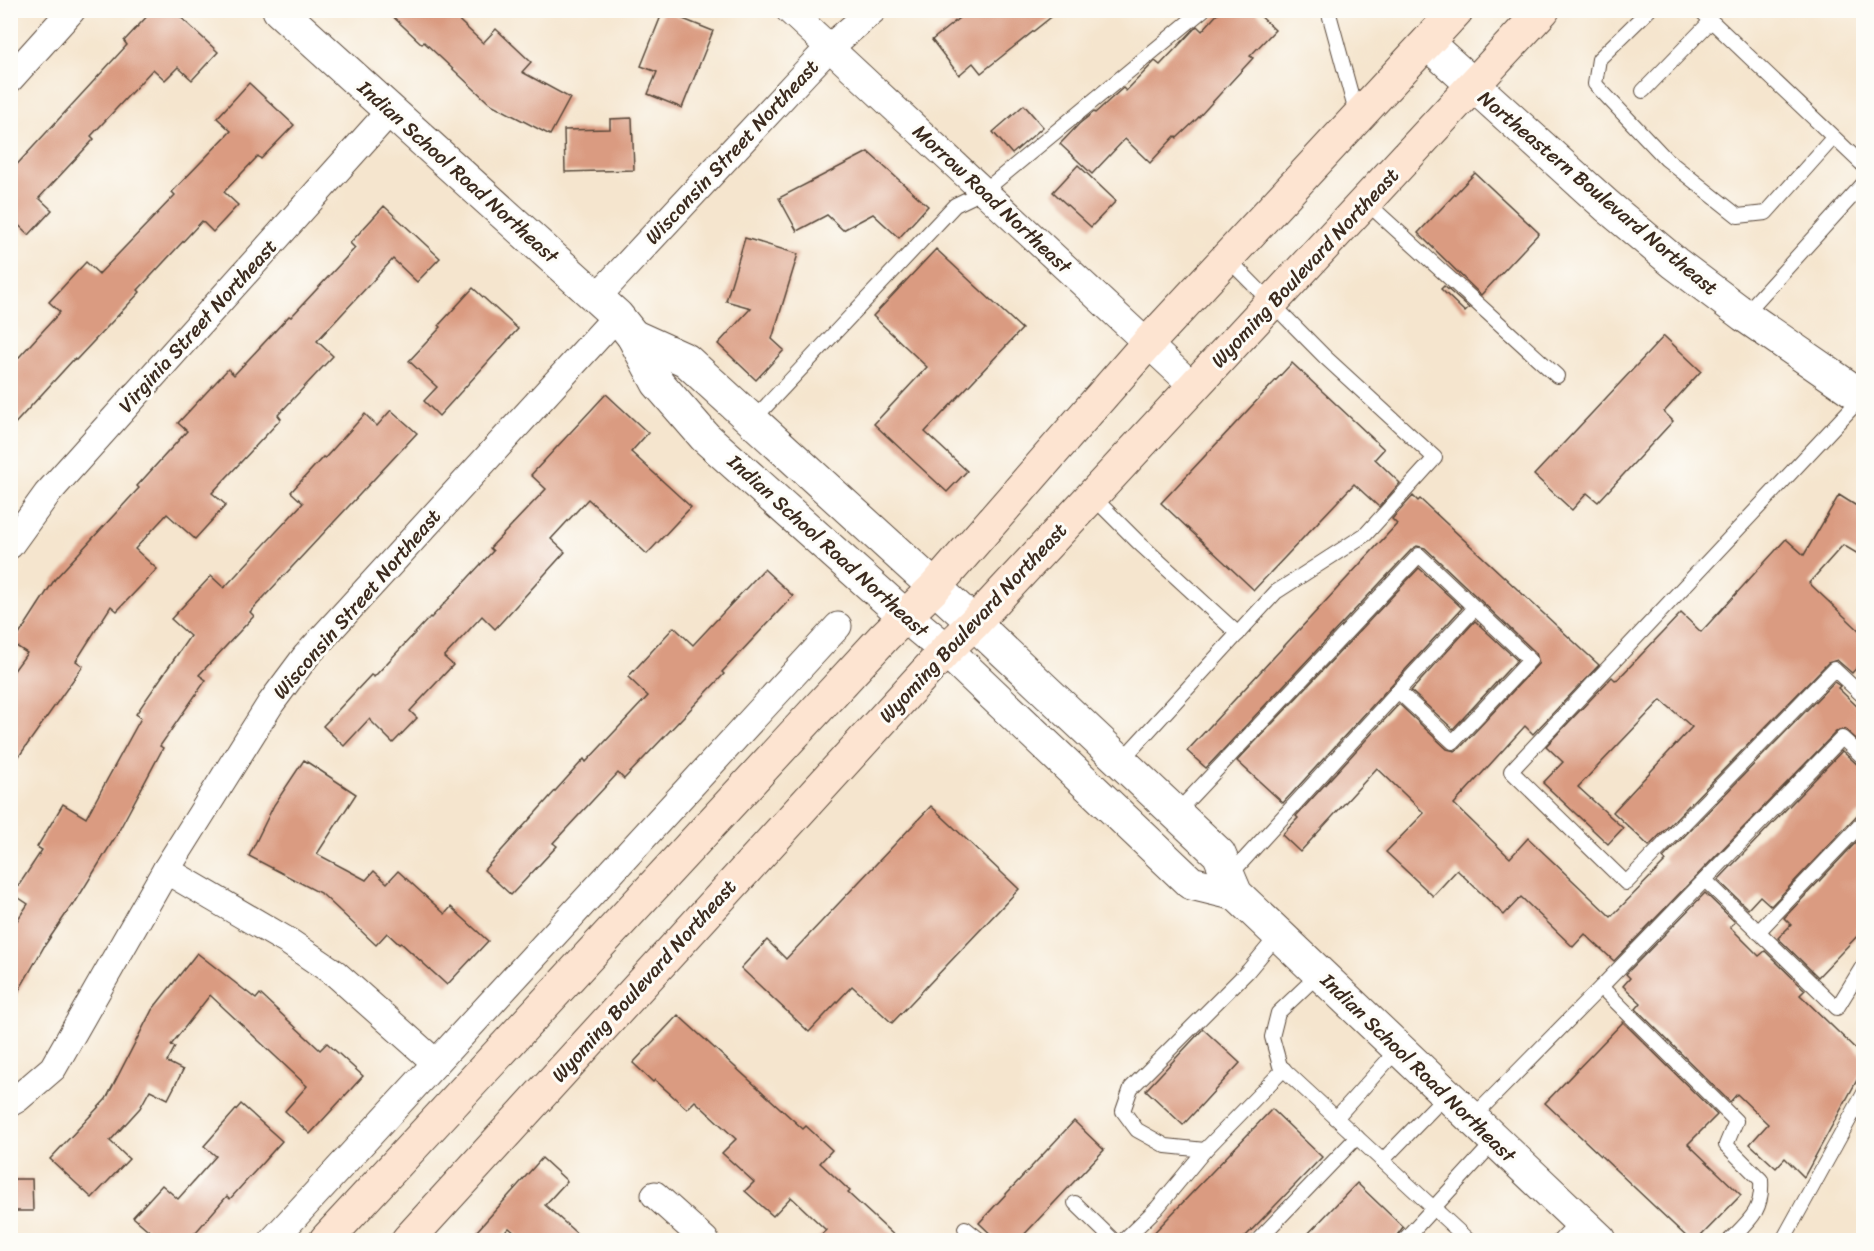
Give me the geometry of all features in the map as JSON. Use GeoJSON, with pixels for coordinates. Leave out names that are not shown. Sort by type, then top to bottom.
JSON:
{"type":"FeatureCollection","features":[{"type":"Feature","properties":{"kind":"main road"},"geometry":{"type":"LineString","coordinates":[[326,1240],[904,615],[935,587],[1147,344],[1457,10]]}},
{"type":"Feature","properties":{"kind":"main road","name":"Wyoming Boulevard Northeast"},"geometry":{"type":"LineString","coordinates":[[408,1240],[946,650],[1194,387],[1543,10]]}},
{"type":"Feature","properties":{"kind":"street"},"geometry":{"type":"LineString","coordinates":[[10,79],[72,10]]}},
{"type":"Feature","properties":{"kind":"street","name":"Indian School Road Northeast"},"geometry":{"type":"LineString","coordinates":[[279,10],[616,317],[686,360],[974,622],[1219,854],[1232,885],[1278,935],[1495,1141],[1580,1234]]}},
{"type":"Feature","properties":{"kind":"street","name":"Morrow Road Northeast"},"geometry":{"type":"LineString","coordinates":[[789,10],[1194,387]]}},
{"type":"Feature","properties":{"kind":"street","name":"Wisconsin Street Northeast"},"geometry":{"type":"LineString","coordinates":[[14,1101],[53,1068],[166,870],[271,702],[306,656],[616,317],[829,48],[873,10]]}},
{"type":"Feature","properties":{"kind":"street","name":"Northeastern Boulevard Northeast"},"geometry":{"type":"LineString","coordinates":[[1427,43],[1473,87],[1669,258],[1744,315],[1863,398]]}},
{"type":"Feature","properties":{"kind":"street","name":"Virginia Street Northeast"},"geometry":{"type":"LineString","coordinates":[[10,545],[47,494],[391,110]]}},
{"type":"Feature","properties":{"kind":"street","name":"Indian School Road Northeast"},"geometry":{"type":"LineString","coordinates":[[616,317],[658,383],[705,437],[946,650],[1191,883],[1232,885]]}},
{"type":"Feature","properties":{"kind":"street"},"geometry":{"type":"LineString","coordinates":[[273,1240],[838,626]]}},
{"type":"Feature","properties":{"kind":"street"},"geometry":{"type":"LineString","coordinates":[[166,870],[289,942],[336,974],[436,1063]]}},
{"type":"Feature","properties":{"kind":"street"},"geometry":{"type":"LineString","coordinates":[[656,1195],[705,1240]]}},
{"type":"Feature","properties":{"kind":"lane"},"geometry":{"type":"LineString","coordinates":[[753,421],[955,205],[984,191],[1203,10]]}},
{"type":"Feature","properties":{"kind":"lane"},"geometry":{"type":"LineString","coordinates":[[1328,10],[1357,118]]}},
{"type":"Feature","properties":{"kind":"lane"},"geometry":{"type":"LineString","coordinates":[[1649,10],[1599,59],[1596,84],[1666,159],[1738,216],[1766,213],[1833,138]]}},
{"type":"Feature","properties":{"kind":"lane"},"geometry":{"type":"LineString","coordinates":[[1700,10],[1863,166]]}},
{"type":"Feature","properties":{"kind":"lane"},"geometry":{"type":"LineString","coordinates":[[1643,91],[1711,21]]}},
{"type":"Feature","properties":{"kind":"lane"},"geometry":{"type":"LineString","coordinates":[[1744,315],[1863,183]]}},
{"type":"Feature","properties":{"kind":"lane"},"geometry":{"type":"LineString","coordinates":[[1366,202],[1557,376]]}},
{"type":"Feature","properties":{"kind":"lane"},"geometry":{"type":"LineString","coordinates":[[1121,761],[1276,592],[1366,534],[1435,458],[1325,357],[1227,258]]}},
{"type":"Feature","properties":{"kind":"lane"},"geometry":{"type":"LineString","coordinates":[[1863,398],[1511,771],[1626,884],[1834,669],[1863,697]]}},
{"type":"Feature","properties":{"kind":"lane"},"geometry":{"type":"LineString","coordinates":[[1092,496],[1138,542],[1238,634]]}},
{"type":"Feature","properties":{"kind":"lane"},"geometry":{"type":"LineString","coordinates":[[1176,813],[1419,555],[1530,660],[1453,742],[1398,691]]}},
{"type":"Feature","properties":{"kind":"lane"},"geometry":{"type":"LineString","coordinates":[[1232,885],[1398,691],[1475,608]]}},
{"type":"Feature","properties":{"kind":"lane"},"geometry":{"type":"LineString","coordinates":[[1471,1119],[1842,738],[1863,758]]}},
{"type":"Feature","properties":{"kind":"lane"},"geometry":{"type":"LineString","coordinates":[[1758,932],[1863,821]]}},
{"type":"Feature","properties":{"kind":"lane"},"geometry":{"type":"LineString","coordinates":[[1705,880],[1837,1008],[1863,964]]}},
{"type":"Feature","properties":{"kind":"lane"},"geometry":{"type":"LineString","coordinates":[[1205,1150],[1166,1146],[1137,1130],[1123,1112],[1131,1088],[1248,971],[1278,935]]}},
{"type":"Feature","properties":{"kind":"lane"},"geometry":{"type":"LineString","coordinates":[[1318,974],[1278,1013],[1272,1037],[1280,1066],[1468,1240]]}},
{"type":"Feature","properties":{"kind":"lane"},"geometry":{"type":"LineString","coordinates":[[1601,987],[1736,1120],[1726,1144],[1761,1180],[1762,1197],[1753,1216],[1730,1240]]}},
{"type":"Feature","properties":{"kind":"lane"},"geometry":{"type":"LineString","coordinates":[[1336,1118],[1398,1049]]}},
{"type":"Feature","properties":{"kind":"lane"},"geometry":{"type":"LineString","coordinates":[[1124,1240],[1157,1208],[1205,1150],[1284,1069]]}},
{"type":"Feature","properties":{"kind":"lane"},"geometry":{"type":"LineString","coordinates":[[1783,1240],[1863,1093]]}},
{"type":"Feature","properties":{"kind":"lane"},"geometry":{"type":"LineString","coordinates":[[1382,1161],[1446,1095]]}},
{"type":"Feature","properties":{"kind":"lane"},"geometry":{"type":"LineString","coordinates":[[1258,1240],[1357,1137]]}},
{"type":"Feature","properties":{"kind":"lane"},"geometry":{"type":"LineString","coordinates":[[1404,1240],[1495,1141]]}},
{"type":"Feature","properties":{"kind":"lane"},"geometry":{"type":"LineString","coordinates":[[1075,1203],[1113,1240]]}},
{"type":"Feature","properties":{"kind":"lane"},"geometry":{"type":"LineString","coordinates":[[966,1228],[980,1240]]}},
{"type":"Feature","properties":{"kind":"building"},"geometry":{"type":"Polygon","coordinates":[[[153,10],[173,10],[218,52],[192,80],[178,67],[165,80],[153,69],[91,136],[94,139],[39,198],[52,210],[29,235],[10,217],[10,172],[127,45],[124,41],[153,10]]]}},
{"type":"Feature","properties":{"kind":"building"},"geometry":{"type":"Polygon","coordinates":[[[386,10],[448,10],[483,43],[496,29],[531,62],[522,72],[570,98],[550,135],[489,103],[386,10]]]}},
{"type":"Feature","properties":{"kind":"building"},"geometry":{"type":"Polygon","coordinates":[[[969,10],[1060,10],[981,73],[973,63],[959,75],[932,40],[969,10]]]}},
{"type":"Feature","properties":{"kind":"building"},"geometry":{"type":"Polygon","coordinates":[[[1221,10],[1254,10],[1275,30],[1250,56],[1253,58],[1197,119],[1177,138],[1175,136],[1150,163],[1125,139],[1092,174],[1060,144],[1079,124],[1123,88],[1126,91],[1155,61],[1160,65],[1197,26],[1202,31],[1221,10]]]}},
{"type":"Feature","properties":{"kind":"building"},"geometry":{"type":"Polygon","coordinates":[[[663,11],[713,31],[682,108],[648,94],[657,72],[641,66],[663,11]]]}},
{"type":"Feature","properties":{"kind":"building"},"geometry":{"type":"Polygon","coordinates":[[[249,83],[294,125],[261,159],[258,156],[224,192],[238,205],[213,232],[202,221],[138,290],[140,292],[10,429],[10,367],[60,312],[49,302],[86,262],[99,274],[175,195],[172,192],[231,131],[217,118],[249,83]]]}},
{"type":"Feature","properties":{"kind":"building"},"geometry":{"type":"Polygon","coordinates":[[[1024,105],[1043,127],[1012,154],[993,132],[1024,105]]]}},
{"type":"Feature","properties":{"kind":"building"},"geometry":{"type":"Polygon","coordinates":[[[632,118],[634,170],[565,172],[564,130],[610,129],[610,119],[632,118]]]}},
{"type":"Feature","properties":{"kind":"building"},"geometry":{"type":"Polygon","coordinates":[[[868,152],[928,206],[899,238],[873,214],[843,230],[827,215],[797,231],[779,198],[868,152]]]}},
{"type":"Feature","properties":{"kind":"building"},"geometry":{"type":"Polygon","coordinates":[[[1078,165],[1116,201],[1091,227],[1053,192],[1078,165]]]}},
{"type":"Feature","properties":{"kind":"building"},"geometry":{"type":"Polygon","coordinates":[[[1475,173],[1539,233],[1481,295],[1418,233],[1475,173]]]}},
{"type":"Feature","properties":{"kind":"building"},"geometry":{"type":"Polygon","coordinates":[[[384,206],[440,258],[417,282],[393,259],[317,341],[333,356],[278,415],[281,419],[212,493],[226,505],[195,539],[167,514],[135,549],[157,569],[117,611],[111,606],[76,661],[83,666],[10,769],[10,676],[27,653],[13,644],[55,579],[139,488],[137,486],[187,431],[178,423],[228,369],[234,375],[289,316],[291,317],[355,248],[350,243],[384,206]]]}},
{"type":"Feature","properties":{"kind":"building"},"geometry":{"type":"Polygon","coordinates":[[[745,238],[798,254],[772,339],[784,350],[756,380],[718,344],[751,308],[726,301],[745,238]]]}},
{"type":"Feature","properties":{"kind":"building"},"geometry":{"type":"Polygon","coordinates":[[[936,249],[1022,329],[925,432],[967,471],[947,492],[874,424],[927,367],[873,316],[936,249]]]}},
{"type":"Feature","properties":{"kind":"building"},"geometry":{"type":"Polygon","coordinates":[[[1444,286],[1469,308],[1465,312],[1441,289],[1444,286]]]}},
{"type":"Feature","properties":{"kind":"building"},"geometry":{"type":"Polygon","coordinates":[[[473,288],[518,329],[439,416],[424,401],[437,387],[409,361],[473,288]]]}},
{"type":"Feature","properties":{"kind":"building"},"geometry":{"type":"Polygon","coordinates":[[[1664,336],[1701,371],[1664,412],[1673,421],[1598,502],[1587,493],[1572,510],[1534,475],[1664,336]]]}},
{"type":"Feature","properties":{"kind":"building"},"geometry":{"type":"Polygon","coordinates":[[[1292,363],[1384,449],[1375,459],[1400,483],[1379,507],[1354,484],[1254,590],[1161,503],[1292,363]]]}},
{"type":"Feature","properties":{"kind":"building"},"geometry":{"type":"Polygon","coordinates":[[[606,394],[648,433],[631,452],[691,507],[647,554],[588,499],[551,539],[565,552],[495,629],[482,616],[444,657],[453,665],[410,711],[417,718],[393,743],[369,719],[344,746],[323,726],[371,675],[374,677],[431,618],[493,551],[490,548],[546,489],[531,475],[606,394]]]}},
{"type":"Feature","properties":{"kind":"building"},"geometry":{"type":"Polygon","coordinates":[[[391,410],[417,433],[250,612],[254,616],[199,675],[206,680],[160,746],[163,748],[116,836],[73,906],[45,945],[10,1006],[10,931],[28,904],[13,894],[42,850],[37,847],[63,804],[86,818],[141,718],[136,714],[190,636],[171,619],[211,576],[224,588],[303,503],[291,492],[365,414],[377,426],[391,410]]]}},
{"type":"Feature","properties":{"kind":"building"},"geometry":{"type":"Polygon","coordinates":[[[1839,495],[1863,510],[1863,557],[1843,545],[1809,583],[1863,634],[1863,661],[1852,673],[1837,660],[1828,663],[1649,846],[1613,812],[1692,727],[1661,700],[1578,787],[1623,828],[1608,844],[1543,783],[1563,762],[1546,746],[1612,677],[1615,680],[1618,679],[1681,613],[1701,632],[1786,539],[1804,555],[1839,495]]]}},
{"type":"Feature","properties":{"kind":"building"},"geometry":{"type":"Polygon","coordinates":[[[1413,496],[1418,501],[1420,499],[1599,665],[1533,734],[1525,726],[1454,804],[1510,858],[1528,838],[1611,917],[1666,861],[1663,858],[1834,682],[1863,712],[1863,745],[1845,729],[1836,732],[1614,961],[1585,934],[1573,947],[1521,897],[1504,915],[1457,870],[1433,896],[1386,852],[1424,813],[1377,768],[1300,852],[1282,835],[1298,818],[1296,816],[1399,704],[1447,749],[1455,751],[1539,663],[1536,653],[1425,548],[1417,546],[1206,768],[1187,751],[1397,524],[1392,519],[1413,496]]]}},
{"type":"Feature","properties":{"kind":"building"},"geometry":{"type":"Polygon","coordinates":[[[1419,568],[1462,608],[1283,803],[1237,761],[1419,568]]]}},
{"type":"Feature","properties":{"kind":"building"},"geometry":{"type":"Polygon","coordinates":[[[764,569],[793,596],[722,672],[724,674],[624,779],[618,773],[553,843],[557,846],[511,895],[484,870],[584,759],[586,762],[648,696],[628,677],[674,627],[693,645],[764,569]]]}},
{"type":"Feature","properties":{"kind":"building"},"geometry":{"type":"Polygon","coordinates":[[[1475,621],[1517,660],[1453,729],[1411,691],[1475,621]]]}},
{"type":"Feature","properties":{"kind":"building"},"geometry":{"type":"Polygon","coordinates":[[[1842,751],[1863,767],[1863,812],[1857,815],[1771,906],[1760,896],[1748,909],[1718,880],[1842,751]]]}},
{"type":"Feature","properties":{"kind":"building"},"geometry":{"type":"Polygon","coordinates":[[[304,760],[356,794],[317,854],[366,880],[374,871],[387,883],[398,871],[445,914],[451,907],[488,941],[447,985],[387,933],[376,945],[322,894],[249,856],[274,805],[304,760]]]}},
{"type":"Feature","properties":{"kind":"building"},"geometry":{"type":"Polygon","coordinates":[[[931,806],[1019,889],[892,1023],[852,986],[809,1032],[741,968],[767,940],[786,959],[931,806]]]}},
{"type":"Feature","properties":{"kind":"building"},"geometry":{"type":"Polygon","coordinates":[[[1863,835],[1863,930],[1818,977],[1778,938],[1791,925],[1784,918],[1863,835]]]}},
{"type":"Feature","properties":{"kind":"building"},"geometry":{"type":"Polygon","coordinates":[[[1705,893],[1735,922],[1730,927],[1759,956],[1765,951],[1805,990],[1800,995],[1863,1056],[1863,1069],[1804,1177],[1785,1158],[1776,1168],[1750,1144],[1768,1124],[1737,1094],[1730,1102],[1636,1009],[1641,1003],[1623,986],[1630,978],[1626,974],[1705,893]]]}},
{"type":"Feature","properties":{"kind":"building"},"geometry":{"type":"Polygon","coordinates":[[[197,953],[256,999],[260,994],[320,1050],[327,1043],[363,1076],[310,1134],[285,1111],[307,1086],[210,995],[171,1045],[175,1047],[167,1062],[183,1070],[168,1099],[150,1090],[140,1108],[110,1141],[129,1159],[92,1198],[50,1159],[106,1099],[152,1010],[197,953]]]}},
{"type":"Feature","properties":{"kind":"building"},"geometry":{"type":"Polygon","coordinates":[[[678,1015],[803,1129],[806,1126],[832,1150],[820,1163],[850,1191],[848,1193],[899,1240],[816,1240],[826,1230],[791,1197],[773,1216],[745,1191],[754,1182],[722,1153],[736,1139],[695,1101],[687,1109],[633,1063],[678,1015]]]}},
{"type":"Feature","properties":{"kind":"building"},"geometry":{"type":"Polygon","coordinates":[[[1623,1022],[1717,1115],[1688,1144],[1741,1195],[1697,1240],[1690,1240],[1545,1103],[1623,1022]]]}},
{"type":"Feature","properties":{"kind":"building"},"geometry":{"type":"Polygon","coordinates":[[[1203,1029],[1240,1063],[1183,1125],[1146,1090],[1203,1029]]]}},
{"type":"Feature","properties":{"kind":"building"},"geometry":{"type":"Polygon","coordinates":[[[241,1104],[282,1141],[230,1199],[227,1196],[189,1240],[160,1240],[133,1217],[162,1185],[178,1199],[216,1156],[204,1146],[241,1104]]]}},
{"type":"Feature","properties":{"kind":"building"},"geometry":{"type":"Polygon","coordinates":[[[1272,1109],[1322,1157],[1242,1240],[1147,1240],[1272,1109]]]}},
{"type":"Feature","properties":{"kind":"building"},"geometry":{"type":"Polygon","coordinates":[[[1074,1121],[1104,1150],[1019,1240],[997,1240],[979,1223],[1074,1121]]]}},
{"type":"Feature","properties":{"kind":"building"},"geometry":{"type":"Polygon","coordinates":[[[542,1158],[567,1181],[545,1205],[584,1240],[523,1240],[509,1228],[497,1240],[488,1240],[477,1231],[542,1158]]]}},
{"type":"Feature","properties":{"kind":"building"},"geometry":{"type":"Polygon","coordinates":[[[10,1179],[32,1179],[33,1211],[10,1211],[10,1179]]]}},
{"type":"Feature","properties":{"kind":"building"},"geometry":{"type":"Polygon","coordinates":[[[1357,1183],[1403,1227],[1395,1238],[1393,1240],[1302,1240],[1357,1183]]]}}]}
